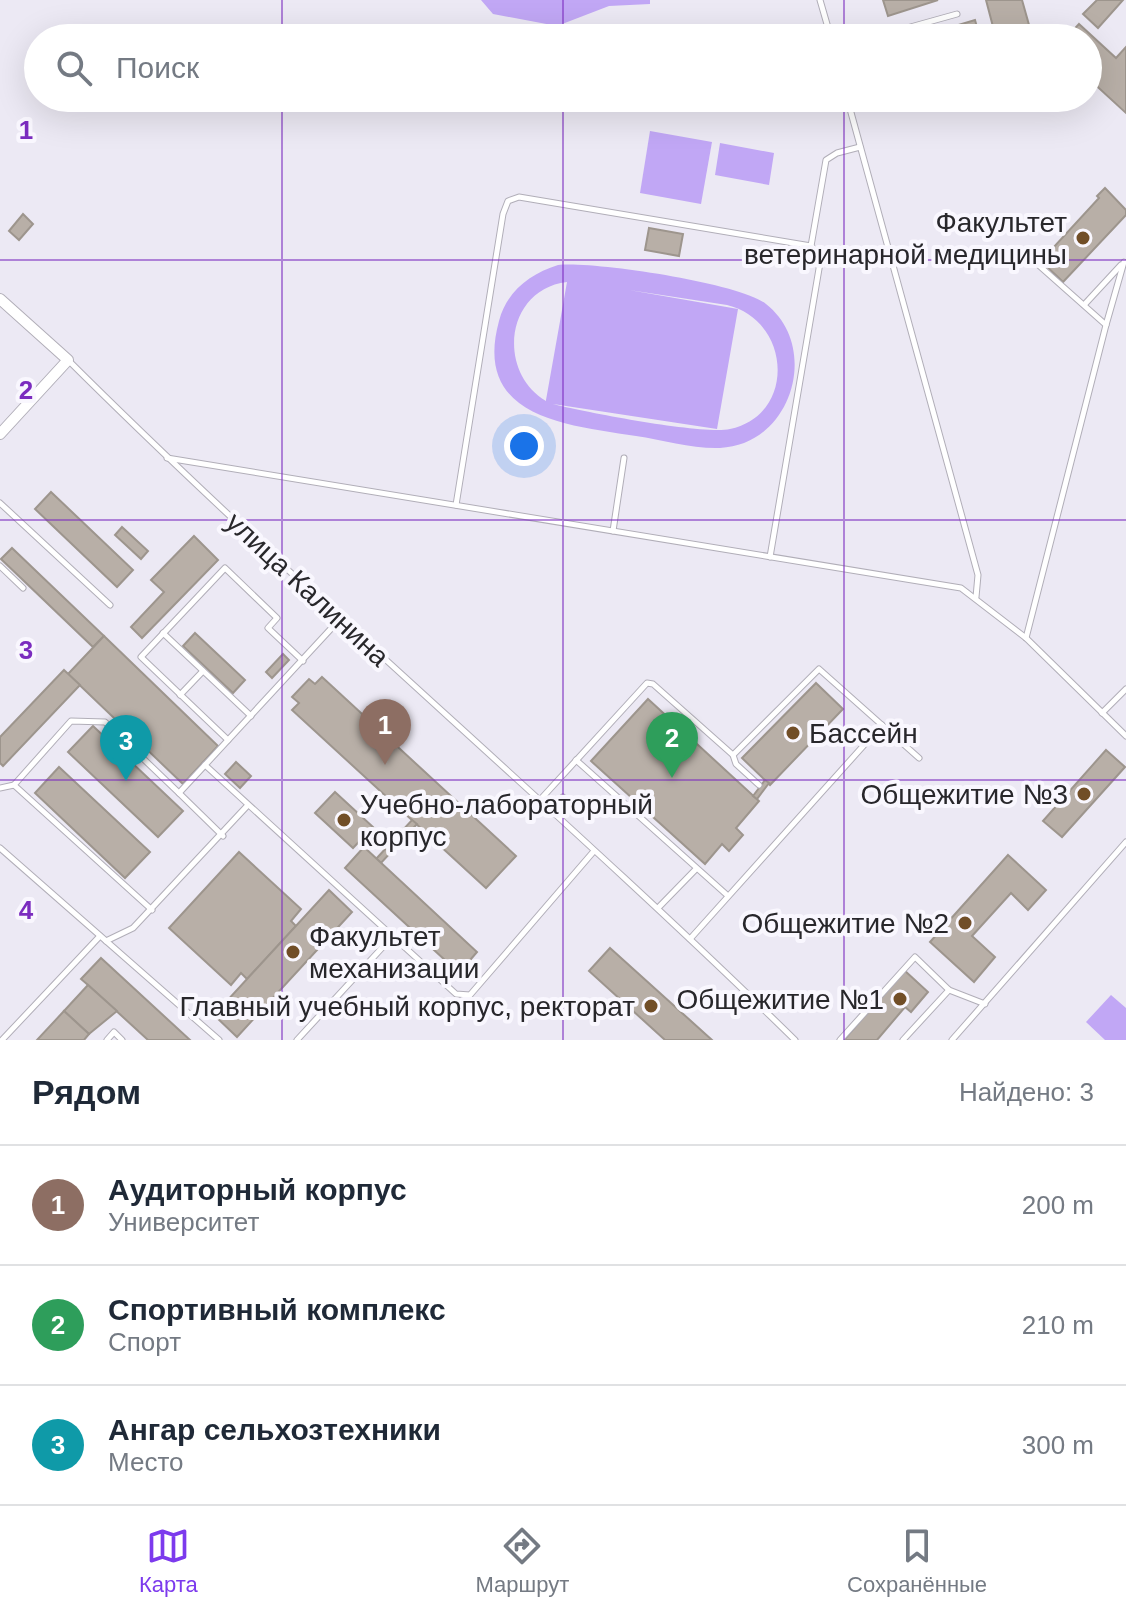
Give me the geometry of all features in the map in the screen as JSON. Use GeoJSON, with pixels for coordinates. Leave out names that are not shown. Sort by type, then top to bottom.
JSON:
{"type":"FeatureCollection","features":[{"type":"Feature","properties":{"kind":"street","name":"улица Калинина"},"geometry":{"type":"LineString","coordinates":[[0,299],[68,360]]}},
{"type":"Feature","properties":{"kind":"street"},"geometry":{"type":"LineString","coordinates":[[0,434],[68,360]]}},
{"type":"Feature","properties":{"kind":"lane"},"geometry":{"type":"LineString","coordinates":[[820,0],[827,24]]}},
{"type":"Feature","properties":{"kind":"lane"},"geometry":{"type":"LineString","coordinates":[[921,24],[957,14]]}},
{"type":"Feature","properties":{"kind":"lane"},"geometry":{"type":"LineString","coordinates":[[851,112],[978,575],[976,597]]}},
{"type":"Feature","properties":{"kind":"lane"},"geometry":{"type":"LineString","coordinates":[[811,246],[826,160],[860,147]]}},
{"type":"Feature","properties":{"kind":"lane"},"geometry":{"type":"LineString","coordinates":[[456,505],[500,229],[508,201],[519,197],[811,246],[821,257],[770,557]]}},
{"type":"Feature","properties":{"kind":"lane"},"geometry":{"type":"LineString","coordinates":[[1026,254],[1106,325]]}},
{"type":"Feature","properties":{"kind":"lane"},"geometry":{"type":"LineString","coordinates":[[1026,638],[1125,261]]}},
{"type":"Feature","properties":{"kind":"lane"},"geometry":{"type":"LineString","coordinates":[[1084,305],[1125,261]]}},
{"type":"Feature","properties":{"kind":"lane","name":"улица Калинина"},"geometry":{"type":"LineString","coordinates":[[68,360],[167,458],[658,908],[795,1040]]}},
{"type":"Feature","properties":{"kind":"lane"},"geometry":{"type":"LineString","coordinates":[[167,458],[961,588],[1026,638],[1126,736]]}},
{"type":"Feature","properties":{"kind":"lane"},"geometry":{"type":"LineString","coordinates":[[613,531],[624,458]]}},
{"type":"Feature","properties":{"kind":"lane"},"geometry":{"type":"LineString","coordinates":[[0,503],[110,605]]}},
{"type":"Feature","properties":{"kind":"lane"},"geometry":{"type":"LineString","coordinates":[[0,566],[23,588]]}},
{"type":"Feature","properties":{"kind":"lane"},"geometry":{"type":"LineString","coordinates":[[228,740],[141,657],[225,568],[277,618],[268,628],[303,661]]}},
{"type":"Feature","properties":{"kind":"lane"},"geometry":{"type":"LineString","coordinates":[[179,793],[340,619]]}},
{"type":"Feature","properties":{"kind":"lane"},"geometry":{"type":"LineString","coordinates":[[163,633],[251,716]]}},
{"type":"Feature","properties":{"kind":"lane"},"geometry":{"type":"LineString","coordinates":[[733,755],[819,669],[919,758]]}},
{"type":"Feature","properties":{"kind":"lane"},"geometry":{"type":"LineString","coordinates":[[180,695],[203,671]]}},
{"type":"Feature","properties":{"kind":"lane"},"geometry":{"type":"LineString","coordinates":[[539,801],[649,682],[733,755],[736,764],[759,785]]}},
{"type":"Feature","properties":{"kind":"lane"},"geometry":{"type":"LineString","coordinates":[[1102,713],[1126,689]]}},
{"type":"Feature","properties":{"kind":"lane"},"geometry":{"type":"LineString","coordinates":[[0,788],[14,785],[71,721],[105,722],[223,836]]}},
{"type":"Feature","properties":{"kind":"lane"},"geometry":{"type":"LineString","coordinates":[[690,939],[882,725]]}},
{"type":"Feature","properties":{"kind":"lane"},"geometry":{"type":"LineString","coordinates":[[576,760],[727,896]]}},
{"type":"Feature","properties":{"kind":"lane"},"geometry":{"type":"LineString","coordinates":[[205,765],[456,994],[470,995],[594,851]]}},
{"type":"Feature","properties":{"kind":"lane"},"geometry":{"type":"LineString","coordinates":[[14,785],[152,910]]}},
{"type":"Feature","properties":{"kind":"lane"},"geometry":{"type":"LineString","coordinates":[[550,811],[563,797]]}},
{"type":"Feature","properties":{"kind":"lane"},"geometry":{"type":"LineString","coordinates":[[106,941],[133,928],[152,910],[223,836],[248,805]]}},
{"type":"Feature","properties":{"kind":"lane"},"geometry":{"type":"LineString","coordinates":[[952,1040],[1126,842]]}},
{"type":"Feature","properties":{"kind":"lane"},"geometry":{"type":"LineString","coordinates":[[0,848],[219,1040]]}},
{"type":"Feature","properties":{"kind":"lane"},"geometry":{"type":"LineString","coordinates":[[658,908],[696,869]]}},
{"type":"Feature","properties":{"kind":"lane"},"geometry":{"type":"LineString","coordinates":[[2,1040],[100,936]]}},
{"type":"Feature","properties":{"kind":"lane"},"geometry":{"type":"LineString","coordinates":[[297,1040],[392,937]]}},
{"type":"Feature","properties":{"kind":"lane"},"geometry":{"type":"LineString","coordinates":[[840,1040],[915,957],[949,990],[985,1004]]}},
{"type":"Feature","properties":{"kind":"lane"},"geometry":{"type":"LineString","coordinates":[[903,1040],[949,990]]}},
{"type":"Feature","properties":{"kind":"lane"},"geometry":{"type":"LineString","coordinates":[[107,1040],[114,1032],[122,1040]]}},
{"type":"Feature","properties":{"kind":"shaded area"},"geometry":{"type":"Polygon","coordinates":[[[481,0],[650,0],[650,4],[609,6],[562,24],[493,14],[481,0]]]}},
{"type":"Feature","properties":{"kind":"shaded area"},"geometry":{"type":"Polygon","coordinates":[[[650,131],[712,142],[701,204],[640,193],[650,131]]]}},
{"type":"Feature","properties":{"kind":"shaded area"},"geometry":{"type":"Polygon","coordinates":[[[720,143],[774,153],[769,185],[715,175],[720,143]]]}},
{"type":"Feature","properties":{"kind":"shaded area"},"geometry":{"type":"Polygon","coordinates":[[[558,265],[602,266],[665,275],[727,288],[766,304],[783,322],[792,344],[795,368],[791,391],[781,412],[765,430],[745,443],[710,448],[583,427],[532,411],[513,398],[500,379],[494,354],[499,321],[508,301],[521,285],[558,265]],[[567,282],[547,288],[531,299],[520,315],[515,333],[515,352],[520,371],[530,388],[546,401],[567,282]],[[629,290],[735,308],[727,305],[629,290]],[[738,310],[717,429],[553,404],[695,429],[716,430],[730,429],[751,420],[767,406],[775,388],[778,368],[774,348],[764,329],[748,314],[738,310]]]}},
{"type":"Feature","properties":{"kind":"shaded area"},"geometry":{"type":"Polygon","coordinates":[[[1111,995],[1126,1008],[1126,1040],[1105,1040],[1086,1022],[1111,995]]]}},
{"type":"Feature","properties":{"kind":"building"},"geometry":{"type":"Polygon","coordinates":[[[883,0],[938,0],[888,16],[883,0]]]}},
{"type":"Feature","properties":{"kind":"building"},"geometry":{"type":"Polygon","coordinates":[[[986,0],[1022,0],[1029,24],[992,24],[986,0]]]}},
{"type":"Feature","properties":{"kind":"building"},"geometry":{"type":"Polygon","coordinates":[[[1097,0],[1123,0],[1102,24],[1094,24],[1083,14],[1097,0]]]}},
{"type":"Feature","properties":{"kind":"building"},"geometry":{"type":"Polygon","coordinates":[[[1102,45],[1116,58],[1126,47],[1126,113],[1102,91],[1102,45]]]}},
{"type":"Feature","properties":{"kind":"building","name":"Факультет ветеринарной медицины"},"geometry":{"type":"Polygon","coordinates":[[[1105,188],[1126,210],[1126,215],[1063,282],[1041,261],[1105,188]]]}},
{"type":"Feature","properties":{"kind":"building"},"geometry":{"type":"Polygon","coordinates":[[[23,214],[33,224],[19,240],[9,231],[23,214]]]}},
{"type":"Feature","properties":{"kind":"building"},"geometry":{"type":"Polygon","coordinates":[[[649,228],[683,234],[679,256],[645,250],[649,228]]]}},
{"type":"Feature","properties":{"kind":"building"},"geometry":{"type":"Polygon","coordinates":[[[51,492],[133,570],[117,587],[35,509],[51,492]]]}},
{"type":"Feature","properties":{"kind":"building"},"geometry":{"type":"Polygon","coordinates":[[[122,527],[148,551],[141,559],[115,535],[122,527]]]}},
{"type":"Feature","properties":{"kind":"building"},"geometry":{"type":"Polygon","coordinates":[[[194,536],[218,560],[142,638],[131,627],[164,592],[151,580],[194,536]]]}},
{"type":"Feature","properties":{"kind":"building"},"geometry":{"type":"Polygon","coordinates":[[[12,548],[104,636],[93,647],[1,559],[12,548]]]}},
{"type":"Feature","properties":{"kind":"building"},"geometry":{"type":"Polygon","coordinates":[[[195,633],[245,680],[233,693],[183,646],[195,633]]]}},
{"type":"Feature","properties":{"kind":"building"},"geometry":{"type":"Polygon","coordinates":[[[104,636],[218,746],[183,784],[68,674],[104,636]]]}},
{"type":"Feature","properties":{"kind":"building"},"geometry":{"type":"Polygon","coordinates":[[[283,654],[289,660],[272,678],[266,672],[283,654]]]}},
{"type":"Feature","properties":{"kind":"building"},"geometry":{"type":"Polygon","coordinates":[[[64,670],[80,685],[3,766],[0,763],[0,737],[64,670]]]}},
{"type":"Feature","properties":{"kind":"building"},"geometry":{"type":"Polygon","coordinates":[[[322,677],[516,856],[486,888],[292,710],[299,703],[292,697],[309,679],[315,684],[322,677]]]}},
{"type":"Feature","properties":{"kind":"building","name":"Бассейн"},"geometry":{"type":"Polygon","coordinates":[[[816,683],[843,709],[770,785],[742,758],[816,683]]]}},
{"type":"Feature","properties":{"kind":"building"},"geometry":{"type":"Polygon","coordinates":[[[648,699],[759,801],[736,828],[743,835],[729,851],[722,844],[705,864],[591,761],[648,699]]]}},
{"type":"Feature","properties":{"kind":"building"},"geometry":{"type":"Polygon","coordinates":[[[93,726],[183,811],[158,837],[68,752],[93,726]]]}},
{"type":"Feature","properties":{"kind":"building","name":"Общежитие №3"},"geometry":{"type":"Polygon","coordinates":[[[1106,750],[1125,767],[1062,837],[1043,821],[1106,750]]]}},
{"type":"Feature","properties":{"kind":"building"},"geometry":{"type":"Polygon","coordinates":[[[236,762],[251,776],[240,788],[225,774],[236,762]]]}},
{"type":"Feature","properties":{"kind":"building"},"geometry":{"type":"Polygon","coordinates":[[[59,767],[150,852],[125,878],[35,793],[59,767]]]}},
{"type":"Feature","properties":{"kind":"building"},"geometry":{"type":"Polygon","coordinates":[[[765,780],[769,783],[757,799],[753,796],[765,780]]]}},
{"type":"Feature","properties":{"kind":"building","name":"Учебно-лабораторный корпус"},"geometry":{"type":"Polygon","coordinates":[[[335,792],[373,827],[353,848],[315,813],[335,792]]]}},
{"type":"Feature","properties":{"kind":"building"},"geometry":{"type":"Polygon","coordinates":[[[412,820],[417,824],[381,863],[376,859],[412,820]]]}},
{"type":"Feature","properties":{"kind":"building"},"geometry":{"type":"Polygon","coordinates":[[[364,847],[477,952],[459,973],[345,868],[364,847]]]}},
{"type":"Feature","properties":{"kind":"building"},"geometry":{"type":"Polygon","coordinates":[[[239,852],[301,909],[291,921],[296,926],[247,979],[241,973],[231,985],[169,928],[239,852]]]}},
{"type":"Feature","properties":{"kind":"building","name":"Общежитие №2"},"geometry":{"type":"Polygon","coordinates":[[[1008,855],[1046,890],[1028,910],[1011,893],[972,936],[995,957],[974,982],[930,942],[1008,855]]]}},
{"type":"Feature","properties":{"kind":"building","name":"Факультет механизации"},"geometry":{"type":"Polygon","coordinates":[[[329,890],[352,912],[237,1037],[214,1015],[329,890]]]}},
{"type":"Feature","properties":{"kind":"building","name":"Главный учебный корпус, ректорат"},"geometry":{"type":"Polygon","coordinates":[[[610,948],[712,1040],[665,1040],[589,971],[610,948]]]}},
{"type":"Feature","properties":{"kind":"building"},"geometry":{"type":"Polygon","coordinates":[[[101,958],[190,1040],[148,1040],[81,979],[101,958]]]}},
{"type":"Feature","properties":{"kind":"building","name":"Общежитие №1"},"geometry":{"type":"Polygon","coordinates":[[[904,970],[928,992],[911,1012],[905,1007],[877,1040],[844,1040],[904,970]]]}},
{"type":"Feature","properties":{"kind":"building"},"geometry":{"type":"Polygon","coordinates":[[[88,985],[117,1011],[89,1034],[64,1011],[88,985]]]}},
{"type":"Feature","properties":{"kind":"building"},"geometry":{"type":"Polygon","coordinates":[[[64,1011],[89,1034],[84,1040],[37,1040],[64,1011]]]}},
{"type":"Feature","properties":{"kind":"place","name":"Факультет ветеринарной медицины"},"geometry":{"type":"Point","coordinates":[1083,238]}},
{"type":"Feature","properties":{"kind":"place","name":"Бассейн"},"geometry":{"type":"Point","coordinates":[793,733]}},
{"type":"Feature","properties":{"kind":"place","name":"Аудиторный корпус"},"geometry":{"type":"Point","coordinates":[385,765]}},
{"type":"Feature","properties":{"kind":"place","name":"Спортивный комплекс"},"geometry":{"type":"Point","coordinates":[672,778]}},
{"type":"Feature","properties":{"kind":"place","name":"Ангар сельхозтехники"},"geometry":{"type":"Point","coordinates":[126,781]}},
{"type":"Feature","properties":{"kind":"place","name":"Общежитие №3"},"geometry":{"type":"Point","coordinates":[1084,794]}},
{"type":"Feature","properties":{"kind":"place","name":"Учебно-лабораторный корпус"},"geometry":{"type":"Point","coordinates":[344,820]}},
{"type":"Feature","properties":{"kind":"place","name":"Общежитие №2"},"geometry":{"type":"Point","coordinates":[965,923]}},
{"type":"Feature","properties":{"kind":"place","name":"Факультет механизации"},"geometry":{"type":"Point","coordinates":[293,952]}},
{"type":"Feature","properties":{"kind":"place","name":"Общежитие №1"},"geometry":{"type":"Point","coordinates":[900,999]}},
{"type":"Feature","properties":{"kind":"place","name":"Главный учебный корпус, ректорат"},"geometry":{"type":"Point","coordinates":[651,1006]}}]}
